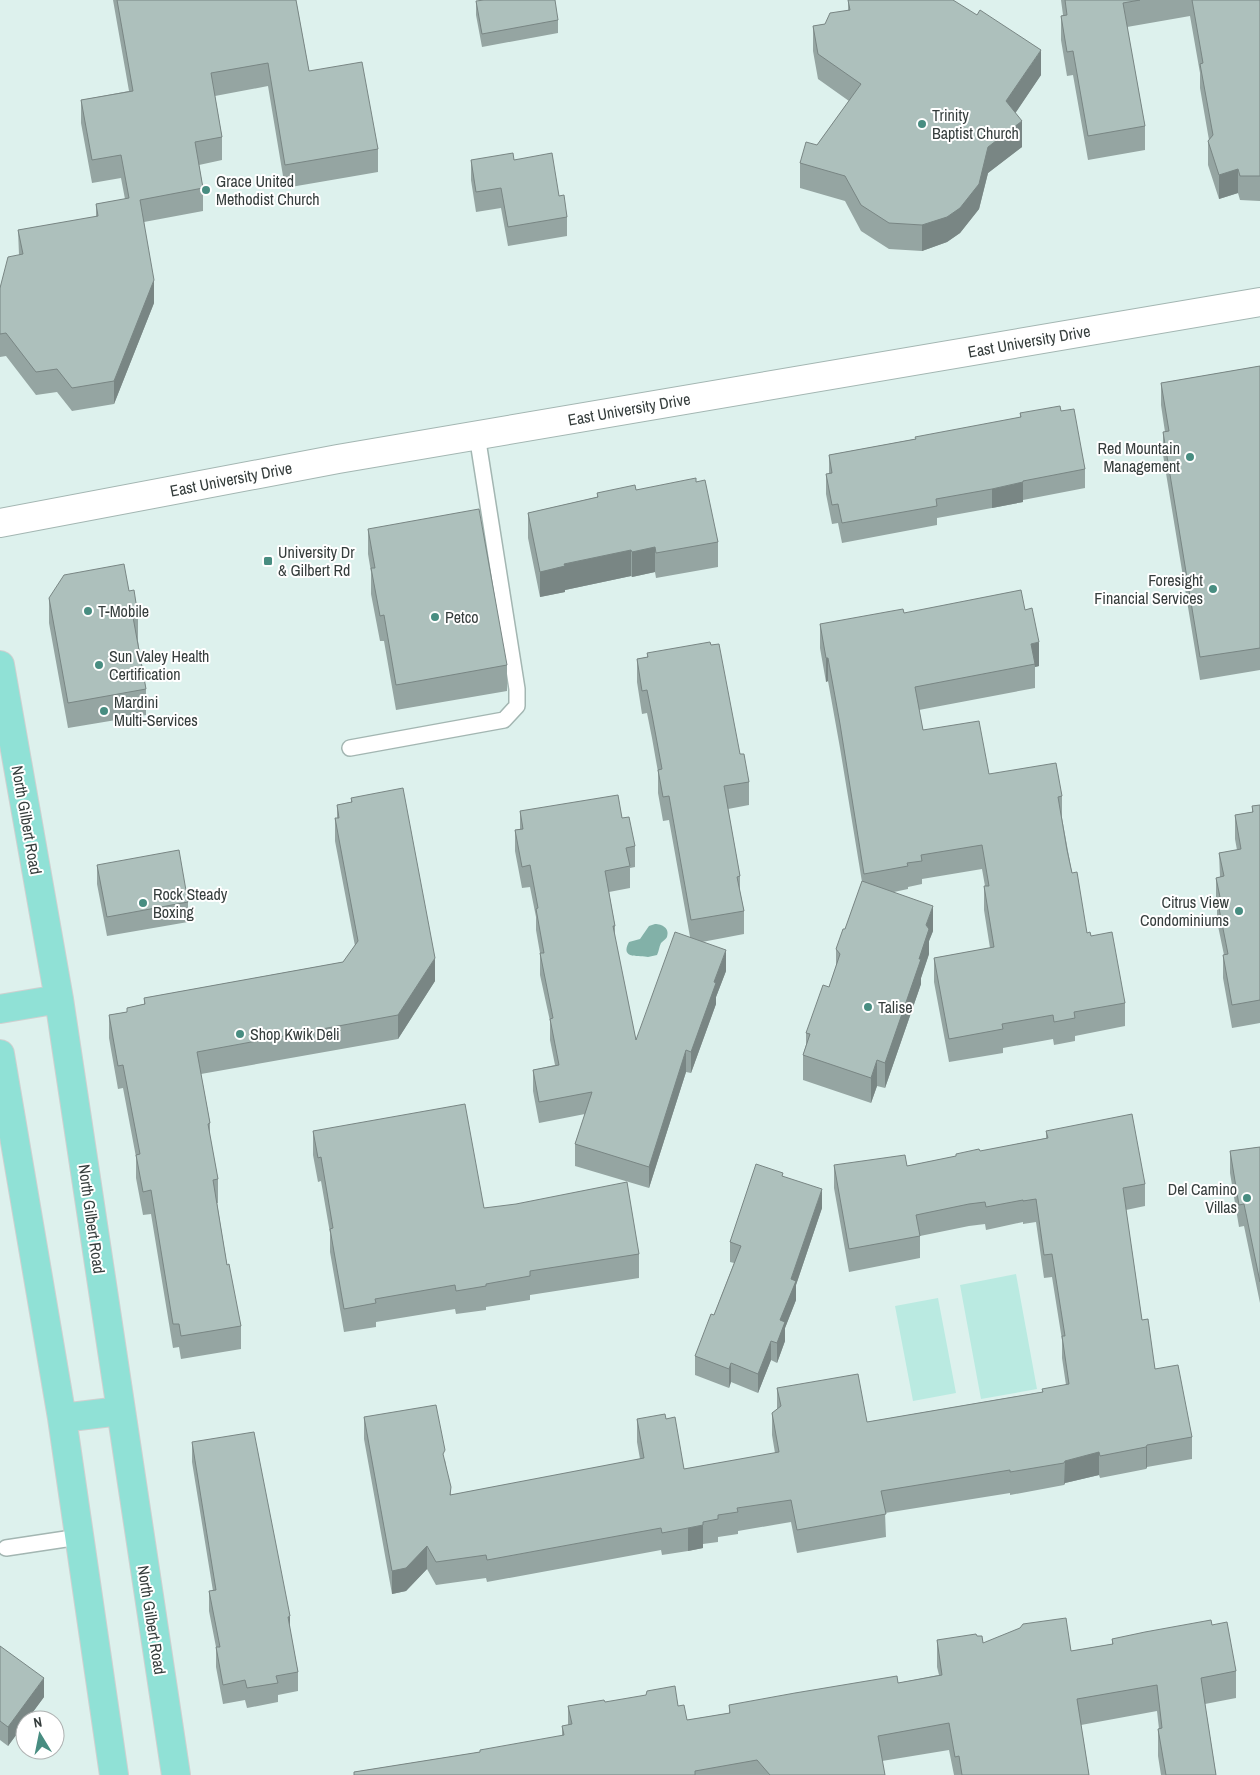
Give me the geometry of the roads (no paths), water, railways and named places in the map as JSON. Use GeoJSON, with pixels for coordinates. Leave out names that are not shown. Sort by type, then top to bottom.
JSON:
{"type":"FeatureCollection","features":[{"type":"Feature","properties":{"kind":"main road","name":"East University Drive"},"geometry":{"type":"LineString","coordinates":[[0,523],[328,461],[1260,302]]}},
{"type":"Feature","properties":{"kind":"main road","name":"North Gilbert Road"},"geometry":{"type":"LineString","coordinates":[[0,665],[59,999],[176,1775]]}},
{"type":"Feature","properties":{"kind":"main road"},"geometry":{"type":"LineString","coordinates":[[0,1009],[59,999]]}},
{"type":"Feature","properties":{"kind":"main road"},"geometry":{"type":"LineString","coordinates":[[0,1054],[8,1145],[62,1418],[114,1775]]}},
{"type":"Feature","properties":{"kind":"main road"},"geometry":{"type":"LineString","coordinates":[[62,1418],[120,1411]]}},
{"type":"Feature","properties":{"kind":"lane"},"geometry":{"type":"LineString","coordinates":[[350,748],[504,720],[517,706],[518,689],[477,435]]}},
{"type":"Feature","properties":{"kind":"lane"},"geometry":{"type":"LineString","coordinates":[[6,1548],[80,1537]]}},
{"type":"Feature","properties":{"kind":"place","name":"Trinity Baptist Church"},"geometry":{"type":"Point","coordinates":[922,124]}},
{"type":"Feature","properties":{"kind":"place","name":"Grace United Methodist Church"},"geometry":{"type":"Point","coordinates":[206,190]}},
{"type":"Feature","properties":{"kind":"place","name":"Red Mountain Management"},"geometry":{"type":"Point","coordinates":[1190,457]}},
{"type":"Feature","properties":{"kind":"place","name":"University Dr & Gilbert Rd"},"geometry":{"type":"Point","coordinates":[268,561]}},
{"type":"Feature","properties":{"kind":"place","name":"Foresight Financial Services"},"geometry":{"type":"Point","coordinates":[1213,589]}},
{"type":"Feature","properties":{"kind":"place","name":"T-Mobile"},"geometry":{"type":"Point","coordinates":[88,611]}},
{"type":"Feature","properties":{"kind":"place","name":"Petco"},"geometry":{"type":"Point","coordinates":[435,617]}},
{"type":"Feature","properties":{"kind":"place","name":"Sun Valey Health Certification"},"geometry":{"type":"Point","coordinates":[99,665]}},
{"type":"Feature","properties":{"kind":"place","name":"Mardini Multi-Services"},"geometry":{"type":"Point","coordinates":[104,711]}},
{"type":"Feature","properties":{"kind":"place","name":"Rock Steady Boxing"},"geometry":{"type":"Point","coordinates":[143,903]}},
{"type":"Feature","properties":{"kind":"place","name":"Citrus View Condominiums"},"geometry":{"type":"Point","coordinates":[1239,911]}},
{"type":"Feature","properties":{"kind":"place","name":"Talise"},"geometry":{"type":"Point","coordinates":[868,1007]}},
{"type":"Feature","properties":{"kind":"place","name":"Shop Kwik Deli"},"geometry":{"type":"Point","coordinates":[240,1034]}},
{"type":"Feature","properties":{"kind":"place","name":"Del Camino Villas"},"geometry":{"type":"Point","coordinates":[1247,1198]}}]}
